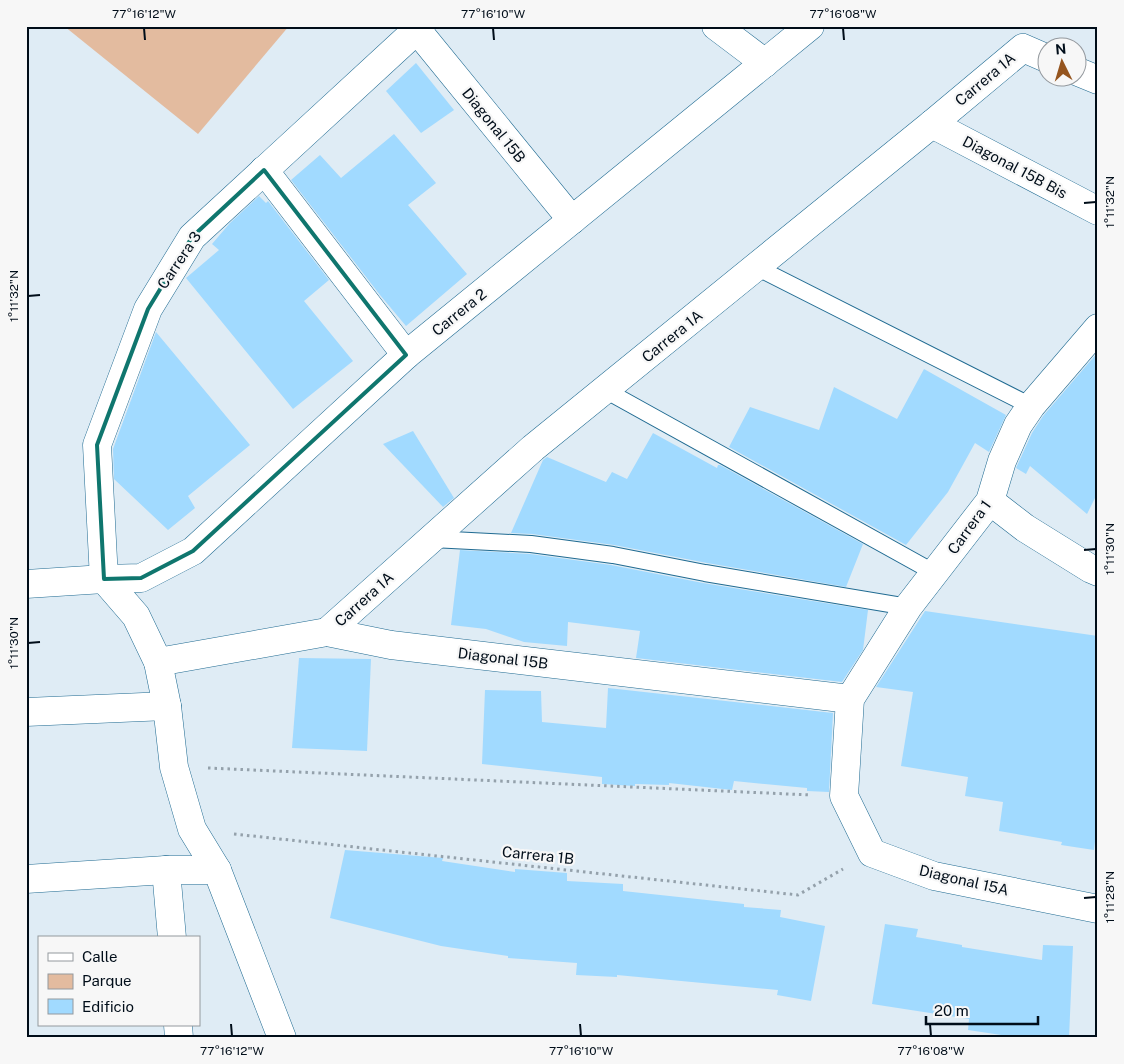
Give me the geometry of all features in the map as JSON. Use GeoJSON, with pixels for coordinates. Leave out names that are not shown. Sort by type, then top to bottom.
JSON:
{"type":"FeatureCollection","features":[{"type":"Feature","properties":{"kind":"street"},"geometry":{"type":"LineString","coordinates":[[716,26],[765,63]]}},
{"type":"Feature","properties":{"kind":"street","name":"Carrera 2"},"geometry":{"type":"LineString","coordinates":[[104,578],[141,578],[193,551],[406,355],[810,26]]}},
{"type":"Feature","properties":{"kind":"street","name":"Carrera 3"},"geometry":{"type":"LineString","coordinates":[[104,578],[97,445],[148,308],[192,237],[419,28]]}},
{"type":"Feature","properties":{"kind":"street","name":"Diagonal 15B"},"geometry":{"type":"LineString","coordinates":[[419,28],[572,220]]}},
{"type":"Feature","properties":{"kind":"street","name":"Carrera 1A"},"geometry":{"type":"LineString","coordinates":[[327,632],[533,448],[932,124],[1035,53]]}},
{"type":"Feature","properties":{"kind":"street"},"geometry":{"type":"LineString","coordinates":[[1086,75],[1098,80]]}},
{"type":"Feature","properties":{"kind":"street","name":"Diagonal 15B Bis"},"geometry":{"type":"LineString","coordinates":[[932,124],[1098,211]]}},
{"type":"Feature","properties":{"kind":"street"},"geometry":{"type":"LineString","coordinates":[[264,170],[406,355]]}},
{"type":"Feature","properties":{"kind":"street","name":"Carrera 1"},"geometry":{"type":"LineString","coordinates":[[850,699],[908,607],[990,501],[1002,461],[1018,426],[1031,406],[1098,328]]}},
{"type":"Feature","properties":{"kind":"street"},"geometry":{"type":"LineString","coordinates":[[990,501],[1025,528],[1098,572]]}},
{"type":"Feature","properties":{"kind":"street"},"geometry":{"type":"LineString","coordinates":[[26,584],[104,578],[136,616],[158,662],[167,706],[174,767],[192,829],[217,870],[282,1038]]}},
{"type":"Feature","properties":{"kind":"street","name":"Diagonal 15B"},"geometry":{"type":"LineString","coordinates":[[158,662],[327,632],[392,645],[850,699]]}},
{"type":"Feature","properties":{"kind":"street"},"geometry":{"type":"LineString","coordinates":[[850,699],[844,796],[872,853]]}},
{"type":"Feature","properties":{"kind":"street"},"geometry":{"type":"LineString","coordinates":[[26,712],[167,706]]}},
{"type":"Feature","properties":{"kind":"street","name":"Diagonal 15A"},"geometry":{"type":"LineString","coordinates":[[872,853],[934,876],[1098,909]]}},
{"type":"Feature","properties":{"kind":"street"},"geometry":{"type":"LineString","coordinates":[[26,880],[166,870],[217,870]]}},
{"type":"Feature","properties":{"kind":"street"},"geometry":{"type":"LineString","coordinates":[[166,870],[172,936]]}},
{"type":"Feature","properties":{"kind":"lane"},"geometry":{"type":"LineString","coordinates":[[756,266],[1031,406]]}},
{"type":"Feature","properties":{"kind":"lane"},"geometry":{"type":"LineString","coordinates":[[605,390],[935,573]]}},
{"type":"Feature","properties":{"kind":"lane"},"geometry":{"type":"LineString","coordinates":[[432,538],[531,544],[613,555],[705,573],[908,607]]}},
{"type":"Feature","properties":{"kind":"path"},"geometry":{"type":"LineString","coordinates":[[174,767],[844,796]]}},
{"type":"Feature","properties":{"kind":"path","name":"Carrera 1B"},"geometry":{"type":"LineString","coordinates":[[192,829],[798,895],[872,853]]}},
{"type":"Feature","properties":{"kind":"highlighted area"},"geometry":{"type":"Polygon","coordinates":[[[264,170],[406,355],[193,551],[141,578],[104,579],[97,445],[148,309],[192,237],[264,170]]]}},
{"type":"Feature","properties":{"kind":"green space"},"geometry":{"type":"Polygon","coordinates":[[[64,26],[289,26],[198,134],[64,26]]]}},
{"type":"Feature","properties":{"kind":"building"},"geometry":{"type":"Polygon","coordinates":[[[416,63],[454,110],[421,133],[386,91],[416,63]]]}},
{"type":"Feature","properties":{"kind":"building"},"geometry":{"type":"Polygon","coordinates":[[[394,134],[436,183],[408,205],[467,274],[406,326],[291,180],[320,155],[341,178],[394,134]]]}},
{"type":"Feature","properties":{"kind":"building"},"geometry":{"type":"Polygon","coordinates":[[[259,196],[266,203],[268,201],[329,280],[304,301],[353,361],[293,409],[186,278],[219,250],[212,244],[230,223],[259,196]]]}},
{"type":"Feature","properties":{"kind":"building"},"geometry":{"type":"Polygon","coordinates":[[[156,332],[250,445],[188,496],[195,508],[168,530],[114,479],[113,449],[156,332]]]}},
{"type":"Feature","properties":{"kind":"building"},"geometry":{"type":"Polygon","coordinates":[[[1098,352],[1098,492],[1087,514],[1030,466],[1026,474],[1016,468],[1032,433],[1043,416],[1098,352]]]}},
{"type":"Feature","properties":{"kind":"building"},"geometry":{"type":"Polygon","coordinates":[[[924,369],[1006,415],[989,452],[975,443],[948,492],[906,545],[729,447],[750,407],[819,430],[834,387],[897,419],[924,369]]]}},
{"type":"Feature","properties":{"kind":"building"},"geometry":{"type":"Polygon","coordinates":[[[413,431],[454,498],[443,507],[383,444],[413,431]]]}},
{"type":"Feature","properties":{"kind":"building"},"geometry":{"type":"Polygon","coordinates":[[[653,433],[717,468],[720,465],[863,544],[846,587],[614,545],[511,533],[543,460],[547,457],[606,482],[612,472],[627,479],[653,433]]]}},
{"type":"Feature","properties":{"kind":"building"},"geometry":{"type":"Polygon","coordinates":[[[460,550],[530,554],[611,565],[703,583],[868,610],[863,650],[842,682],[636,658],[640,631],[568,622],[567,646],[524,642],[486,629],[451,625],[460,550]]]}},
{"type":"Feature","properties":{"kind":"building"},"geometry":{"type":"Polygon","coordinates":[[[925,611],[1098,636],[1098,817],[1094,850],[1061,845],[1062,842],[999,831],[1003,802],[965,796],[968,777],[901,766],[913,692],[876,687],[925,611]]]}},
{"type":"Feature","properties":{"kind":"building"},"geometry":{"type":"Polygon","coordinates":[[[299,658],[371,659],[367,751],[292,748],[299,658]]]}},
{"type":"Feature","properties":{"kind":"building"},"geometry":{"type":"Polygon","coordinates":[[[608,688],[833,713],[829,792],[807,791],[807,788],[734,781],[732,790],[669,783],[669,785],[635,784],[635,786],[602,784],[602,777],[482,764],[485,690],[541,691],[542,722],[606,728],[608,688]]]}},
{"type":"Feature","properties":{"kind":"building"},"geometry":{"type":"Polygon","coordinates":[[[345,850],[443,858],[442,861],[515,872],[515,869],[567,873],[567,881],[623,884],[623,891],[744,904],[744,907],[781,910],[780,917],[825,926],[811,1001],[777,995],[778,990],[617,975],[617,977],[576,975],[577,963],[508,958],[508,956],[441,946],[330,918],[345,850]]]}},
{"type":"Feature","properties":{"kind":"building"},"geometry":{"type":"Polygon","coordinates":[[[885,924],[918,929],[916,937],[962,945],[962,947],[1042,960],[1043,945],[1073,946],[1069,1038],[1021,1038],[968,1030],[969,1019],[872,1004],[885,924]]]}}]}
